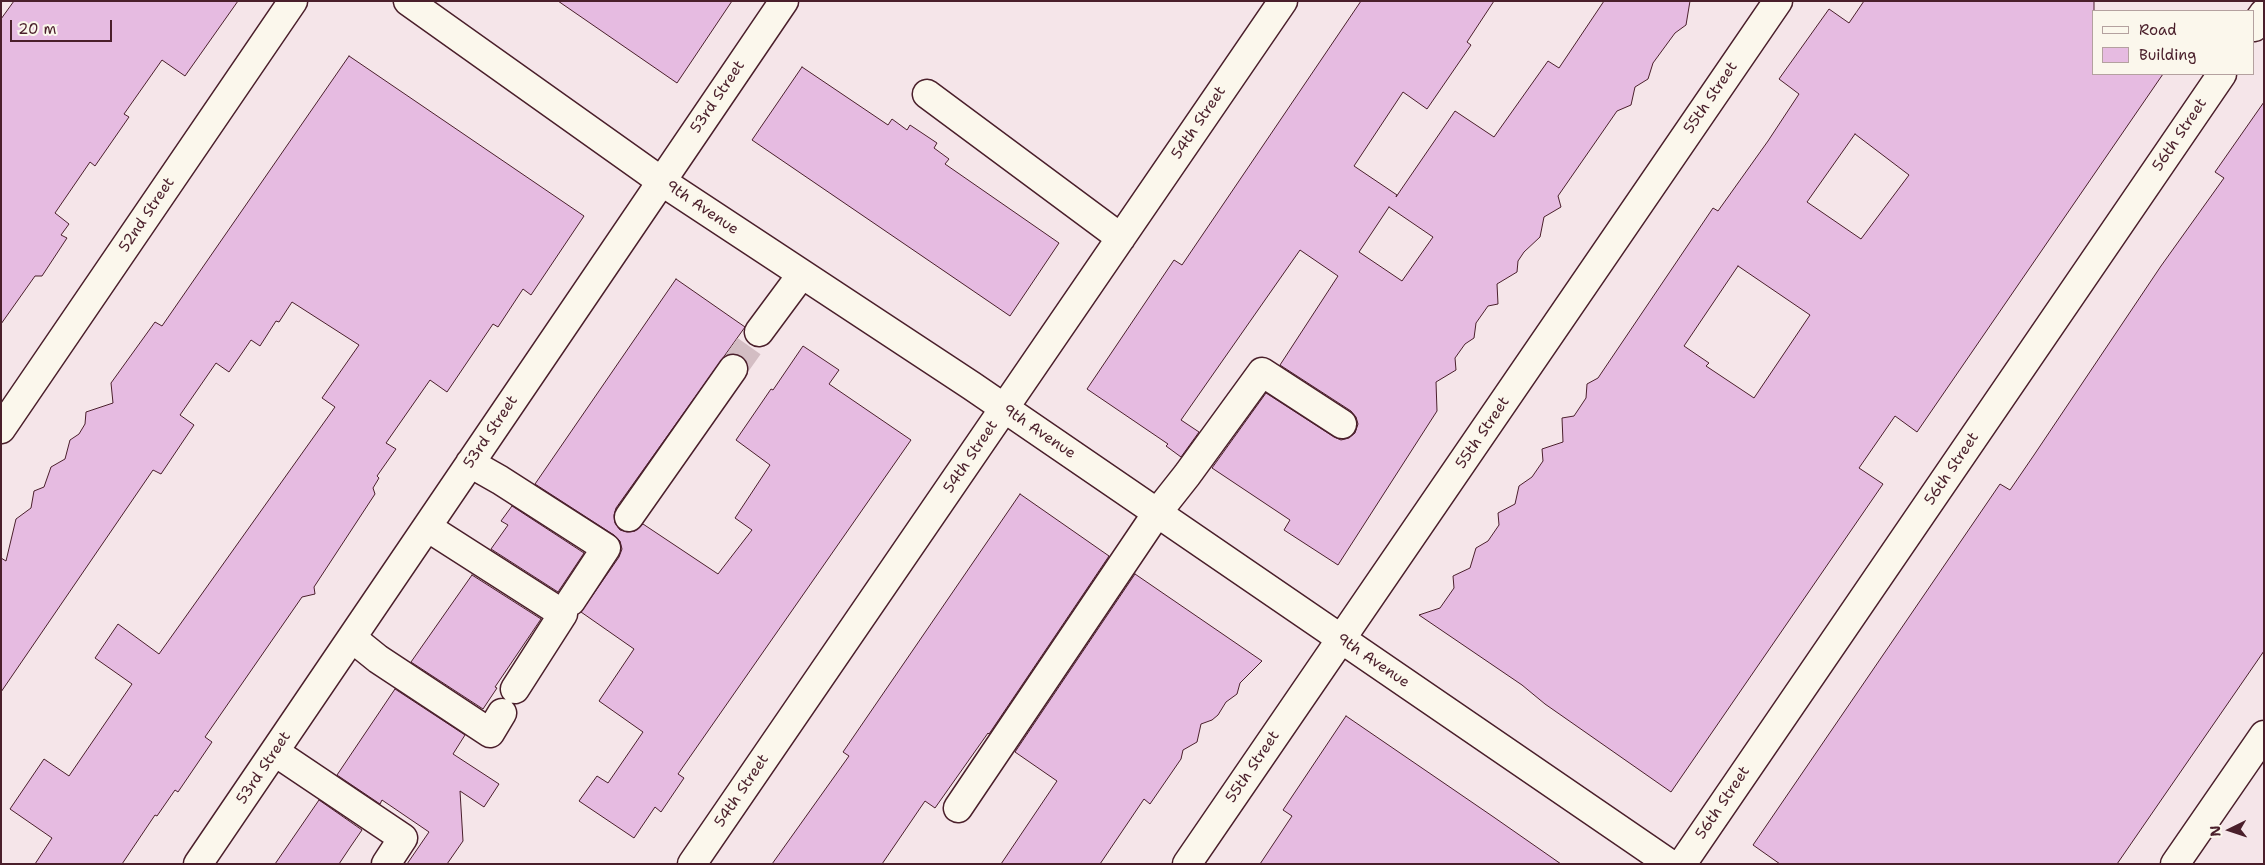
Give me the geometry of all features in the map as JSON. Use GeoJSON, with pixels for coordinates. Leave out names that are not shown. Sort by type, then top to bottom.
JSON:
{"type":"FeatureCollection","features":[{"type":"Feature","properties":{"kind":"street","name":"52nd Street"},"geometry":{"type":"LineString","coordinates":[[1,429],[293,1]]}},
{"type":"Feature","properties":{"kind":"street","name":"9th Avenue"},"geometry":{"type":"LineString","coordinates":[[408,1],[661,181],[1004,408],[1670,864]]}},
{"type":"Feature","properties":{"kind":"street","name":"53rd Street"},"geometry":{"type":"LineString","coordinates":[[198,864],[784,1]]}},
{"type":"Feature","properties":{"kind":"street","name":"54th Street"},"geometry":{"type":"LineString","coordinates":[[692,864],[1283,1]]}},
{"type":"Feature","properties":{"kind":"street","name":"55th Street"},"geometry":{"type":"LineString","coordinates":[[1187,864],[1778,1]]}},
{"type":"Feature","properties":{"kind":"street"},"geometry":{"type":"LineString","coordinates":[[2255,26],[2264,13]]}},
{"type":"Feature","properties":{"kind":"street","name":"56th Street"},"geometry":{"type":"LineString","coordinates":[[1682,864],[2221,75]]}},
{"type":"Feature","properties":{"kind":"street"},"geometry":{"type":"LineString","coordinates":[[927,94],[1121,238]]}},
{"type":"Feature","properties":{"kind":"street"},"geometry":{"type":"LineString","coordinates":[[760,332],[802,274]]}},
{"type":"Feature","properties":{"kind":"street"},"geometry":{"type":"LineString","coordinates":[[629,517],[734,369]]}},
{"type":"Feature","properties":{"kind":"street"},"geometry":{"type":"LineString","coordinates":[[958,808],[1157,513],[1262,372],[1342,424]]}},
{"type":"Feature","properties":{"kind":"street"},"geometry":{"type":"LineString","coordinates":[[470,463],[606,548],[571,601]]}},
{"type":"Feature","properties":{"kind":"street"},"geometry":{"type":"LineString","coordinates":[[427,527],[563,614],[515,688]]}},
{"type":"Feature","properties":{"kind":"street"},"geometry":{"type":"LineString","coordinates":[[352,638],[378,659],[490,733],[502,712]]}},
{"type":"Feature","properties":{"kind":"street"},"geometry":{"type":"LineString","coordinates":[[2175,864],[2264,735]]}},
{"type":"Feature","properties":{"kind":"street"},"geometry":{"type":"LineString","coordinates":[[275,752],[403,838],[386,864]]}},
{"type":"Feature","properties":{"kind":"building"},"geometry":{"type":"Polygon","coordinates":[[[14,1],[238,1],[185,76],[162,60],[124,114],[129,117],[95,166],[90,162],[55,213],[69,224],[61,235],[67,238],[42,276],[35,276],[1,324],[1,19],[14,1]]]}},
{"type":"Feature","properties":{"kind":"building"},"geometry":{"type":"Polygon","coordinates":[[[558,1],[732,1],[677,83],[558,1]]]}},
{"type":"Feature","properties":{"kind":"building"},"geometry":{"type":"Polygon","coordinates":[[[1361,1],[1494,1],[1467,42],[1471,45],[1427,109],[1403,92],[1354,166],[1397,195],[1396,197],[1455,111],[1494,137],[1548,61],[1559,68],[1604,1],[1690,1],[1686,25],[1675,33],[1653,63],[1648,79],[1635,87],[1631,105],[1617,111],[1558,196],[1561,207],[1544,217],[1540,237],[1524,252],[1518,261],[1517,272],[1497,284],[1498,304],[1488,306],[1476,323],[1474,338],[1465,344],[1455,358],[1456,370],[1436,382],[1437,411],[1338,565],[1284,530],[1290,520],[1212,468],[1266,393],[1334,437],[1341,440],[1349,438],[1355,433],[1358,424],[1356,417],[1351,411],[1280,365],[1338,276],[1300,250],[1181,420],[1199,432],[1181,457],[1166,446],[1168,444],[1087,389],[1174,260],[1182,265],[1361,1]],[[1389,207],[1359,252],[1402,281],[1433,237],[1389,207]]]}},
{"type":"Feature","properties":{"kind":"building"},"geometry":{"type":"Polygon","coordinates":[[[1864,1],[2094,1],[2094,10],[2092,10],[2092,75],[2162,75],[1917,432],[1895,416],[1859,468],[1883,484],[1671,792],[1545,704],[1522,685],[1419,615],[1440,608],[1454,588],[1453,576],[1470,568],[1476,548],[1488,541],[1499,525],[1498,513],[1515,504],[1519,486],[1532,477],[1543,461],[1542,449],[1563,442],[1562,418],[1574,416],[1586,398],[1587,384],[1598,378],[1713,208],[1718,211],[1768,141],[1799,94],[1779,79],[1829,9],[1849,23],[1864,1]],[[1855,134],[1807,202],[1861,239],[1909,175],[1855,134]],[[1738,266],[1684,346],[1709,363],[1706,366],[1754,398],[1810,315],[1738,266]]]}},
{"type":"Feature","properties":{"kind":"building"},"geometry":{"type":"Polygon","coordinates":[[[349,56],[584,216],[531,295],[523,289],[498,327],[493,324],[447,392],[430,380],[386,443],[396,449],[377,476],[379,478],[373,488],[375,494],[314,587],[315,594],[302,597],[205,737],[212,742],[178,792],[175,790],[157,816],[155,815],[122,864],[35,864],[52,838],[10,809],[44,759],[69,776],[132,684],[95,658],[118,624],[159,654],[335,407],[322,398],[359,345],[292,302],[279,322],[276,321],[260,346],[251,340],[229,372],[216,363],[180,415],[194,425],[161,474],[153,470],[1,692],[1,558],[6,561],[16,519],[31,508],[34,491],[44,487],[51,467],[65,459],[70,440],[79,434],[85,424],[86,412],[113,403],[111,383],[155,322],[162,326],[349,56]]]}},
{"type":"Feature","properties":{"kind":"building"},"geometry":{"type":"Polygon","coordinates":[[[802,67],[888,125],[892,119],[907,130],[910,125],[937,143],[934,148],[949,159],[945,164],[1059,243],[1010,316],[752,140],[802,67]]]}},
{"type":"Feature","properties":{"kind":"building"},"geometry":{"type":"Polygon","coordinates":[[[2264,102],[2264,651],[2117,864],[1780,864],[1753,845],[2000,484],[2010,490],[2161,266],[2224,178],[2215,172],[2264,102]]]}},
{"type":"Feature","properties":{"kind":"building"},"geometry":{"type":"Polygon","coordinates":[[[676,279],[745,327],[616,508],[614,515],[615,523],[620,530],[627,532],[635,531],[643,524],[718,574],[752,530],[735,518],[770,465],[736,440],[803,346],[839,370],[829,384],[911,440],[678,774],[684,778],[661,812],[655,807],[634,838],[579,801],[597,776],[608,783],[643,732],[599,701],[634,649],[581,612],[619,557],[622,549],[620,541],[614,535],[535,484],[676,279]]]}},
{"type":"Feature","properties":{"kind":"building"},"geometry":{"type":"Polygon","coordinates":[[[1020,494],[1109,556],[989,734],[935,808],[925,801],[882,864],[772,864],[849,756],[843,752],[1020,494]]]}},
{"type":"Feature","properties":{"kind":"building"},"geometry":{"type":"Polygon","coordinates":[[[512,506],[584,553],[558,592],[491,549],[508,525],[501,521],[512,506]]]}},
{"type":"Feature","properties":{"kind":"building"},"geometry":{"type":"Polygon","coordinates":[[[1135,574],[1262,661],[1240,683],[1237,694],[1226,702],[1218,715],[1212,720],[1201,724],[1197,742],[1183,750],[1181,759],[1150,804],[1144,799],[1100,864],[1001,864],[1057,781],[1015,752],[1135,574]]]}},
{"type":"Feature","properties":{"kind":"building"},"geometry":{"type":"Polygon","coordinates":[[[472,575],[541,619],[495,687],[497,688],[483,709],[411,662],[472,575]]]}},
{"type":"Feature","properties":{"kind":"building"},"geometry":{"type":"Polygon","coordinates":[[[395,689],[465,735],[453,754],[499,784],[484,807],[460,791],[463,841],[447,864],[407,864],[429,832],[382,800],[380,804],[337,775],[395,689]]]}},
{"type":"Feature","properties":{"kind":"building"},"geometry":{"type":"Polygon","coordinates":[[[1346,716],[1561,864],[1260,864],[1292,816],[1283,810],[1346,716]]]}},
{"type":"Feature","properties":{"kind":"building"},"geometry":{"type":"Polygon","coordinates":[[[319,800],[362,830],[339,864],[275,864],[319,800]]]}},
{"type":"Feature","properties":{"kind":"tunnel"},"geometry":{"type":"LineString","coordinates":[[733,369],[759,332]]}}]}
